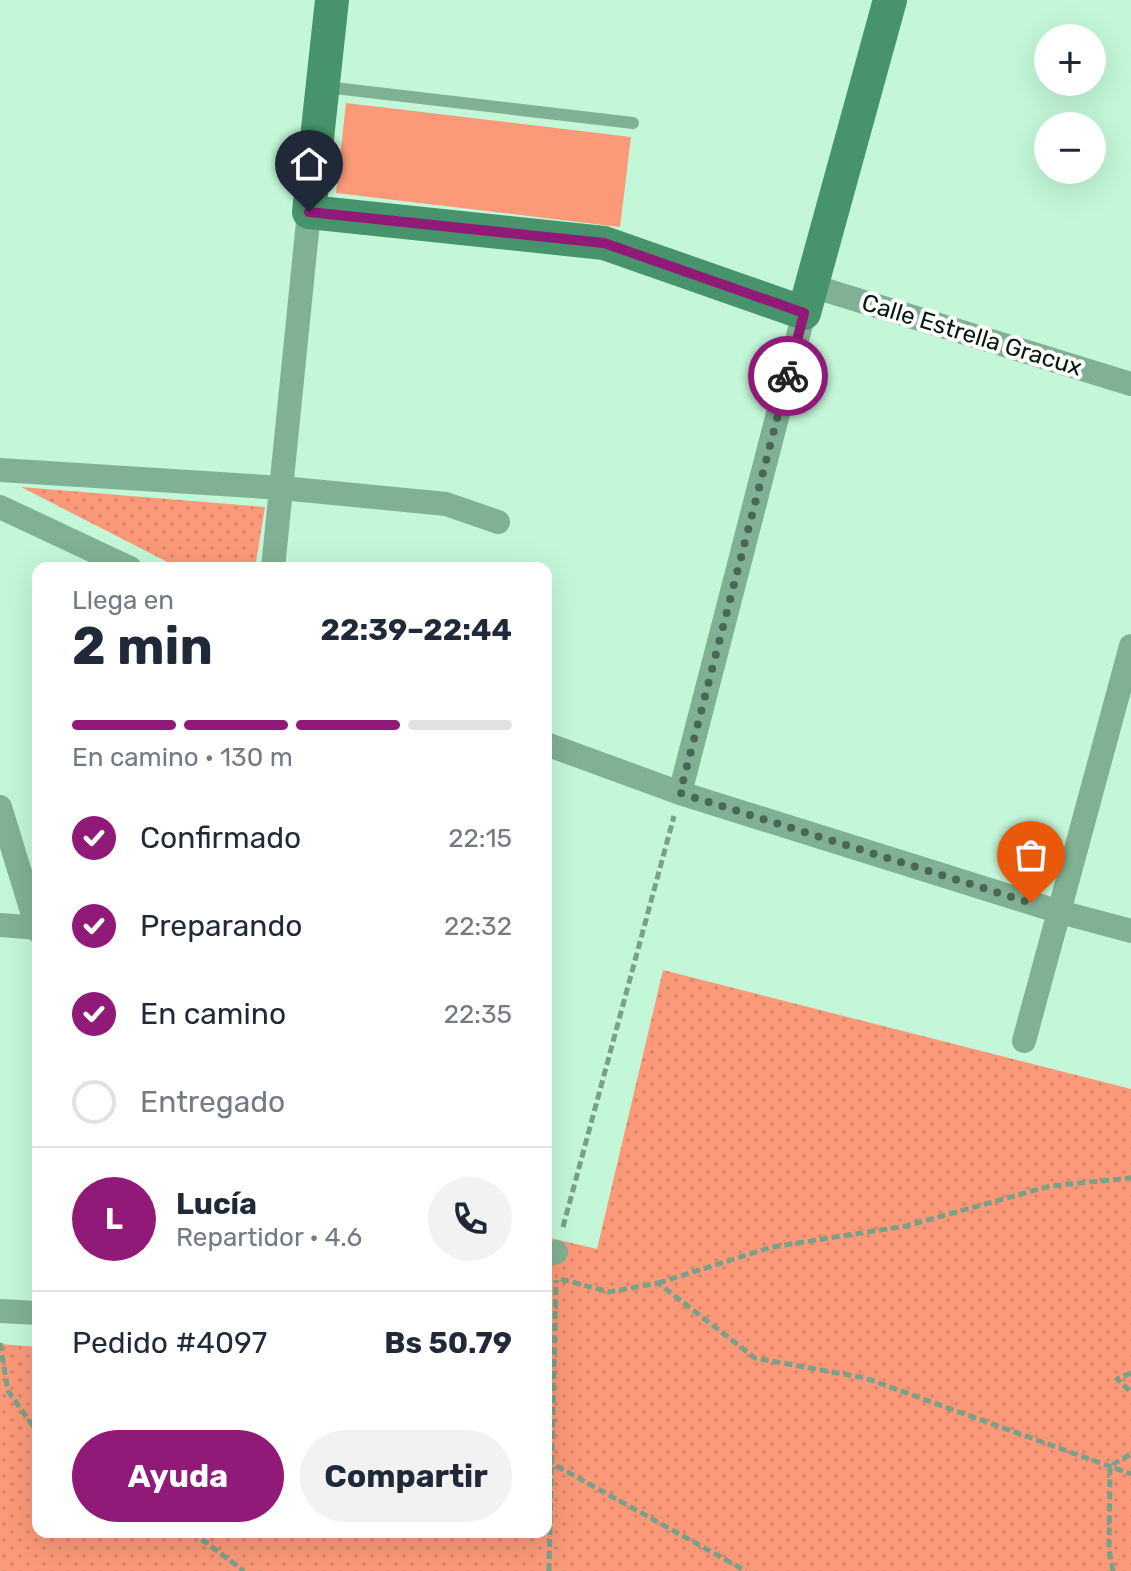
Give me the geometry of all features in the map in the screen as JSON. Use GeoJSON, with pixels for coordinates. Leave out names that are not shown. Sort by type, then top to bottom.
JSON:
{"type":"FeatureCollection","features":[{"type":"Feature","properties":{"kind":"street"},"geometry":{"type":"LineString","coordinates":[[274,562],[332,0]]}},
{"type":"Feature","properties":{"kind":"street"},"geometry":{"type":"LineString","coordinates":[[680,793],[808,300],[890,0]]}},
{"type":"Feature","properties":{"kind":"street","name":"Calle Estrella Gracux"},"geometry":{"type":"LineString","coordinates":[[309,212],[604,243],[1131,384]]}},
{"type":"Feature","properties":{"kind":"street"},"geometry":{"type":"LineString","coordinates":[[0,470],[282,488],[446,504],[498,522]]}},
{"type":"Feature","properties":{"kind":"street"},"geometry":{"type":"LineString","coordinates":[[0,507],[117,562]]}},
{"type":"Feature","properties":{"kind":"street"},"geometry":{"type":"LineString","coordinates":[[1024,1041],[1131,646]]}},
{"type":"Feature","properties":{"kind":"street"},"geometry":{"type":"LineString","coordinates":[[552,746],[680,793],[1060,912],[1131,931]]}},
{"type":"Feature","properties":{"kind":"street"},"geometry":{"type":"LineString","coordinates":[[0,807],[32,910]]}},
{"type":"Feature","properties":{"kind":"street"},"geometry":{"type":"LineString","coordinates":[[0,925],[32,928]]}},
{"type":"Feature","properties":{"kind":"street"},"geometry":{"type":"LineString","coordinates":[[0,1311],[32,1313]]}},
{"type":"Feature","properties":{"kind":"lane"},"geometry":{"type":"LineString","coordinates":[[323,86],[633,123]]}},
{"type":"Feature","properties":{"kind":"path"},"geometry":{"type":"LineString","coordinates":[[552,1250],[680,793]]}},
{"type":"Feature","properties":{"kind":"path"},"geometry":{"type":"LineString","coordinates":[[552,1383],[556,1278],[609,1292],[658,1283],[772,1247],[906,1226],[1050,1186],[1131,1178]]}},
{"type":"Feature","properties":{"kind":"path"},"geometry":{"type":"LineString","coordinates":[[658,1283],[755,1358],[865,1378],[1131,1474]]}},
{"type":"Feature","properties":{"kind":"path"},"geometry":{"type":"LineString","coordinates":[[0,1343],[8,1391],[32,1425]]}},
{"type":"Feature","properties":{"kind":"path"},"geometry":{"type":"LineString","coordinates":[[1131,1373],[1117,1379],[1131,1392]]}},
{"type":"Feature","properties":{"kind":"path"},"geometry":{"type":"LineString","coordinates":[[1110,1466],[1131,1454]]}},
{"type":"Feature","properties":{"kind":"path"},"geometry":{"type":"LineString","coordinates":[[552,1464],[746,1571]]}},
{"type":"Feature","properties":{"kind":"path"},"geometry":{"type":"LineString","coordinates":[[1110,1466],[1109,1549],[1113,1571]]}},
{"type":"Feature","properties":{"kind":"path"},"geometry":{"type":"LineString","coordinates":[[200,1538],[244,1571]]}},
{"type":"Feature","properties":{"kind":"path"},"geometry":{"type":"LineString","coordinates":[[549,1538],[549,1571]]}},
{"type":"Feature","properties":{"kind":"shaded area"},"geometry":{"type":"Polygon","coordinates":[[[346,103],[631,137],[620,227],[336,193],[346,103]]]}},
{"type":"Feature","properties":{"kind":"shaded area"},"geometry":{"type":"Polygon","coordinates":[[[21,487],[265,507],[256,562],[167,562],[21,487]]]}},
{"type":"Feature","properties":{"kind":"shaded area"},"geometry":{"type":"Polygon","coordinates":[[[663,970],[1131,1089],[1131,1571],[0,1571],[0,1344],[32,1347],[32,1538],[552,1538],[552,1238],[597,1249],[663,970]]]}},
{"type":"Feature","properties":{"kind":"way so far"},"geometry":{"type":"LineString","coordinates":[[788,376],[680,793],[1031,903]]}},
{"type":"Feature","properties":{"kind":"route"},"geometry":{"type":"LineString","coordinates":[[309,212],[604,243],[804,313],[788,376]]}}]}
